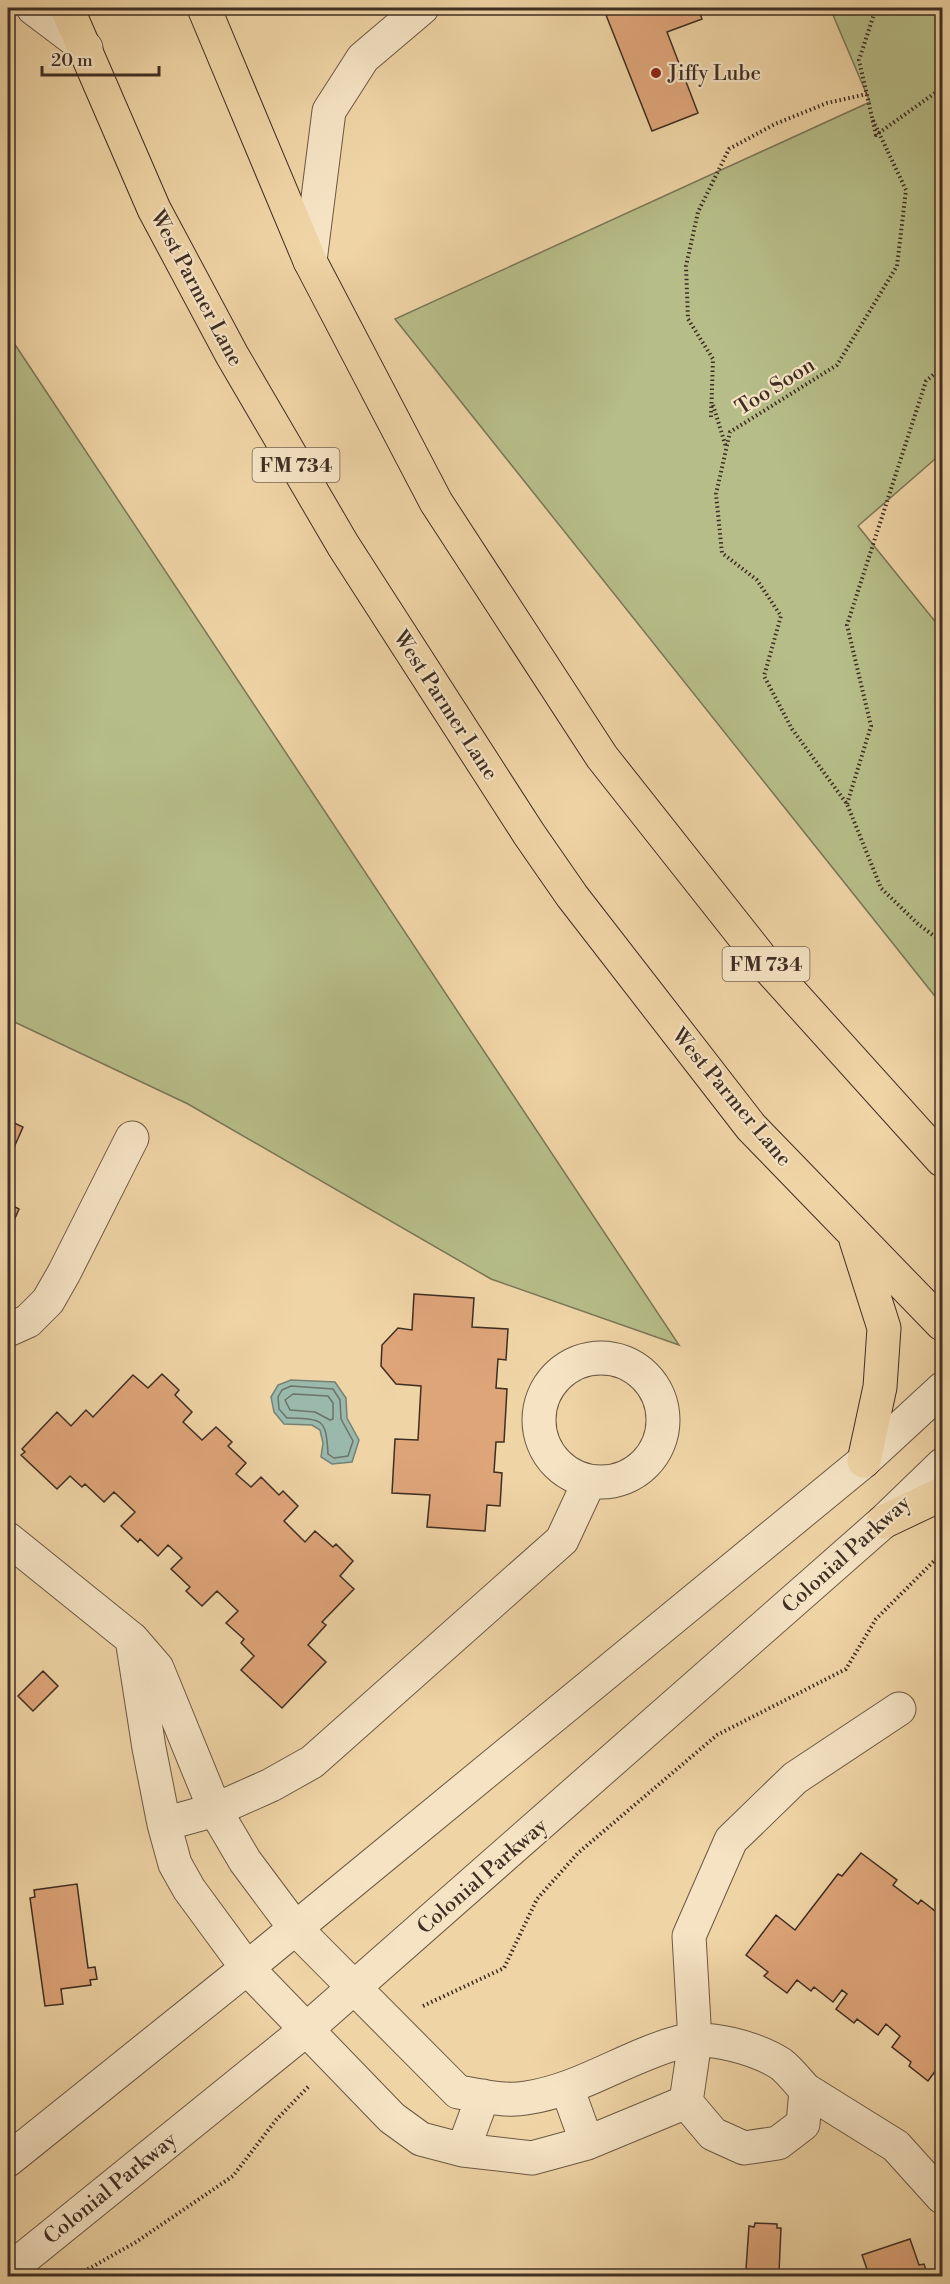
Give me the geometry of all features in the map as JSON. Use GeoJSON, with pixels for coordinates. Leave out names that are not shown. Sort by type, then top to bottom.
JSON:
{"type":"FeatureCollection","features":[{"type":"Feature","properties":{"kind":"main road","name":"West Parmer Lane"},"geometry":{"type":"LineString","coordinates":[[67,8],[154,209],[232,355],[343,545],[530,834],[572,896],[752,1127],[942,1324]]}},
{"type":"Feature","properties":{"kind":"main road","name":"FM 734"},"geometry":{"type":"LineString","coordinates":[[204,8],[310,261],[436,502],[602,757],[768,967],[942,1160]]}},
{"type":"Feature","properties":{"kind":"main road"},"geometry":{"type":"LineString","coordinates":[[853,1233],[884,1328],[880,1387],[864,1461]]}},
{"type":"Feature","properties":{"kind":"main road"},"geometry":{"type":"LineString","coordinates":[[883,1522],[942,1494]]}},
{"type":"Feature","properties":{"kind":"street"},"geometry":{"type":"LineString","coordinates":[[33,8],[86,48]]}},
{"type":"Feature","properties":{"kind":"street"},"geometry":{"type":"LineString","coordinates":[[310,261],[329,111],[363,58],[422,8]]}},
{"type":"Feature","properties":{"kind":"street"},"geometry":{"type":"LineString","coordinates":[[8,1330],[28,1321],[48,1301],[132,1138]]}},
{"type":"Feature","properties":{"kind":"street"},"geometry":{"type":"LineString","coordinates":[[8,2160],[295,1928],[864,1461],[942,1389]]}},
{"type":"Feature","properties":{"kind":"street","name":"Colonial Parkway"},"geometry":{"type":"LineString","coordinates":[[8,2271],[307,2029],[883,1522],[942,1465]]}},
{"type":"Feature","properties":{"kind":"street"},"geometry":{"type":"LineString","coordinates":[[164,1824],[215,1810],[271,1785],[312,1762],[562,1540],[589,1482]]}},
{"type":"Feature","properties":{"kind":"street"},"geometry":{"type":"LineString","coordinates":[[8,1539],[132,1639],[157,1668],[215,1810],[245,1861],[295,1928],[458,2092],[524,2099],[567,2088],[682,2041],[729,2043],[755,2050],[782,2065],[806,2090],[896,2146],[942,2197]]}},
{"type":"Feature","properties":{"kind":"street"},"geometry":{"type":"LineString","coordinates":[[132,1639],[149,1748],[164,1824],[175,1864],[189,1889],[246,1968],[392,2118],[421,2139],[463,2150],[532,2158],[586,2143],[686,2102]]}},
{"type":"Feature","properties":{"kind":"street"},"geometry":{"type":"LineString","coordinates":[[806,2090],[803,2124],[778,2143],[744,2148],[713,2134],[686,2102],[695,2041],[689,1936],[731,1840],[795,1778],[899,1709]]}},
{"type":"Feature","properties":{"kind":"street"},"geometry":{"type":"LineString","coordinates":[[567,2088],[586,2143]]}},
{"type":"Feature","properties":{"kind":"street"},"geometry":{"type":"LineString","coordinates":[[463,2150],[483,2096]]}},
{"type":"Feature","properties":{"kind":"path","name":"Too Soon"},"geometry":{"type":"LineString","coordinates":[[876,8],[859,60],[873,119],[906,190],[897,266],[837,365],[730,432],[716,494],[722,553],[757,580],[781,616],[764,676],[792,729],[848,804],[881,888],[918,924],[942,942]]}},
{"type":"Feature","properties":{"kind":"path"},"geometry":{"type":"LineString","coordinates":[[873,119],[876,135],[942,88]]}},
{"type":"Feature","properties":{"kind":"path"},"geometry":{"type":"LineString","coordinates":[[711,417],[713,359],[688,320],[686,266],[698,212],[729,149],[775,124],[827,103],[867,94]]}},
{"type":"Feature","properties":{"kind":"path"},"geometry":{"type":"LineString","coordinates":[[848,804],[871,726],[848,625],[926,381],[942,367]]}},
{"type":"Feature","properties":{"kind":"path"},"geometry":{"type":"LineString","coordinates":[[712,402],[727,449]]}},
{"type":"Feature","properties":{"kind":"path"},"geometry":{"type":"LineString","coordinates":[[419,2007],[504,1968],[537,1899],[578,1854],[717,1735],[846,1670],[876,1619],[942,1553]]}},
{"type":"Feature","properties":{"kind":"path"},"geometry":{"type":"LineString","coordinates":[[76,2277],[136,2242],[233,2176],[276,2120],[315,2080]]}},
{"type":"Feature","properties":{"kind":"green space"},"geometry":{"type":"Polygon","coordinates":[[[830,8],[942,8],[942,453],[858,526],[942,630],[942,1005],[395,319],[870,102],[830,8]]]}},
{"type":"Feature","properties":{"kind":"green space"},"geometry":{"type":"Polygon","coordinates":[[[8,334],[679,1345],[491,1279],[188,1104],[8,1019],[8,334]]]}},
{"type":"Feature","properties":{"kind":"water"},"geometry":{"type":"Polygon","coordinates":[[[291,1380],[335,1382],[346,1398],[347,1418],[359,1440],[352,1462],[332,1464],[321,1457],[323,1443],[320,1430],[312,1425],[284,1424],[274,1412],[271,1397],[278,1385],[291,1380]]]}},
{"type":"Feature","properties":{"kind":"building","name":"Jiffy Lube"},"geometry":{"type":"Polygon","coordinates":[[[625,8],[698,8],[702,19],[667,32],[698,113],[652,131],[606,15],[625,8]]]}},
{"type":"Feature","properties":{"kind":"building"},"geometry":{"type":"Polygon","coordinates":[[[8,1120],[23,1127],[8,1161],[8,1120]]]}},
{"type":"Feature","properties":{"kind":"building"},"geometry":{"type":"Polygon","coordinates":[[[8,1203],[19,1209],[8,1234],[8,1203]]]}},
{"type":"Feature","properties":{"kind":"building"},"geometry":{"type":"Polygon","coordinates":[[[414,1294],[474,1298],[472,1327],[508,1329],[506,1360],[498,1359],[496,1388],[507,1389],[504,1442],[496,1442],[494,1472],[502,1473],[500,1506],[487,1505],[485,1531],[427,1527],[430,1495],[392,1493],[395,1439],[418,1440],[421,1386],[396,1384],[381,1366],[382,1345],[398,1328],[412,1330],[414,1294]]]}},
{"type":"Feature","properties":{"kind":"building"},"geometry":{"type":"Polygon","coordinates":[[[162,1374],[179,1390],[175,1395],[192,1412],[183,1422],[202,1440],[216,1427],[232,1442],[228,1446],[246,1463],[236,1474],[251,1487],[261,1477],[279,1495],[283,1491],[298,1506],[284,1521],[305,1542],[315,1531],[333,1547],[336,1544],[353,1561],[340,1576],[354,1589],[322,1622],[326,1625],[308,1645],[326,1662],[282,1708],[241,1670],[254,1656],[241,1643],[244,1639],[226,1623],[238,1611],[217,1591],[202,1606],[186,1591],[190,1587],[171,1569],[182,1558],[168,1545],[158,1556],[140,1539],[138,1542],[121,1526],[135,1512],[114,1492],[104,1502],[85,1484],[82,1487],[70,1476],[57,1489],[21,1455],[25,1452],[22,1449],[57,1412],[71,1426],[86,1410],[93,1417],[133,1375],[148,1388],[162,1374]]]}},
{"type":"Feature","properties":{"kind":"building"},"geometry":{"type":"Polygon","coordinates":[[[43,1671],[58,1686],[33,1711],[18,1696],[43,1671]]]}},
{"type":"Feature","properties":{"kind":"building"},"geometry":{"type":"Polygon","coordinates":[[[861,1853],[897,1880],[893,1885],[918,1904],[921,1900],[940,1915],[937,1919],[942,1924],[942,2069],[939,2066],[928,2081],[909,2066],[911,2062],[892,2047],[900,2036],[886,2024],[878,2035],[857,2019],[854,2023],[836,2009],[847,1994],[842,1990],[833,2002],[814,1987],[811,1991],[797,1980],[787,1993],[764,1976],[768,1972],[746,1955],[776,1915],[795,1930],[838,1874],[842,1876],[861,1853]]]}},
{"type":"Feature","properties":{"kind":"building"},"geometry":{"type":"Polygon","coordinates":[[[77,1884],[88,1968],[95,1967],[97,1979],[90,1980],[91,1985],[61,1989],[63,2004],[45,2006],[30,1898],[35,1897],[34,1890],[77,1884]]]}},
{"type":"Feature","properties":{"kind":"building"},"geometry":{"type":"Polygon","coordinates":[[[942,2072],[942,2087],[936,2082],[942,2072]]]}},
{"type":"Feature","properties":{"kind":"building"},"geometry":{"type":"Polygon","coordinates":[[[755,2223],[777,2224],[777,2228],[781,2228],[779,2272],[775,2271],[774,2274],[752,2273],[753,2270],[746,2269],[749,2226],[754,2227],[755,2223]]]}},
{"type":"Feature","properties":{"kind":"building"},"geometry":{"type":"Polygon","coordinates":[[[910,2239],[919,2265],[924,2264],[928,2276],[865,2276],[869,2275],[862,2255],[910,2239]]]}},
{"type":"Feature","properties":{"kind":"place","name":"Jiffy Lube"},"geometry":{"type":"Point","coordinates":[656,73]}}]}
